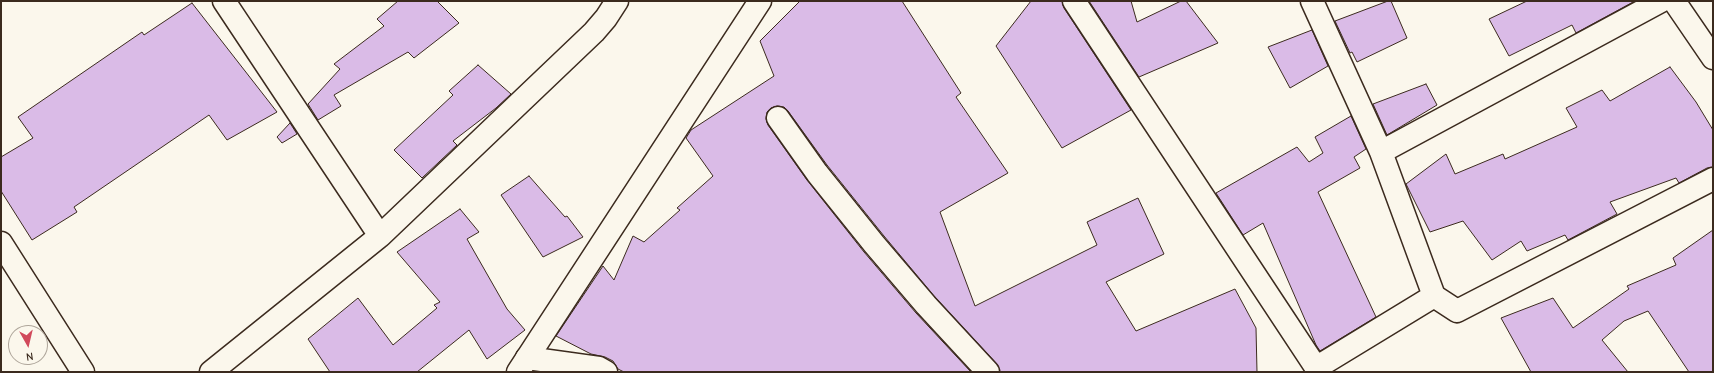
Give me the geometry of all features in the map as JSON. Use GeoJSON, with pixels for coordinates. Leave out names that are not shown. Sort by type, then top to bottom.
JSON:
{"type":"FeatureCollection","features":[{"type":"Feature","properties":{"kind":"street"},"geometry":{"type":"LineString","coordinates":[[224,1],[380,236]]}},
{"type":"Feature","properties":{"kind":"street"},"geometry":{"type":"LineString","coordinates":[[210,372],[380,236],[594,32],[606,18],[617,1]]}},
{"type":"Feature","properties":{"kind":"street"},"geometry":{"type":"LineString","coordinates":[[522,365],[760,1]]}},
{"type":"Feature","properties":{"kind":"street"},"geometry":{"type":"LineString","coordinates":[[1074,1],[1317,368],[1324,362],[1434,296]]}},
{"type":"Feature","properties":{"kind":"street"},"geometry":{"type":"LineString","coordinates":[[1312,1],[1381,152],[1434,296],[1458,311],[1713,179]]}},
{"type":"Feature","properties":{"kind":"street"},"geometry":{"type":"LineString","coordinates":[[1381,152],[1661,1]]}},
{"type":"Feature","properties":{"kind":"street"},"geometry":{"type":"LineString","coordinates":[[1674,1],[1713,58]]}},
{"type":"Feature","properties":{"kind":"street"},"geometry":{"type":"LineString","coordinates":[[778,118],[817,173],[874,244],[926,305],[988,372]]}},
{"type":"Feature","properties":{"kind":"street"},"geometry":{"type":"LineString","coordinates":[[1,243],[77,370]]}},
{"type":"Feature","properties":{"kind":"street"},"geometry":{"type":"LineString","coordinates":[[522,365],[599,368],[606,372]]}},
{"type":"Feature","properties":{"kind":"building"},"geometry":{"type":"Polygon","coordinates":[[[398,1],[437,1],[459,23],[414,58],[408,52],[334,95],[341,106],[318,120],[308,104],[340,69],[334,64],[384,26],[377,19],[398,1]]]}},
{"type":"Feature","properties":{"kind":"building"},"geometry":{"type":"Polygon","coordinates":[[[800,1],[902,1],[961,93],[956,97],[1008,173],[940,212],[975,306],[1097,245],[1087,222],[1138,198],[1164,254],[1106,282],[1136,331],[1235,289],[1256,328],[1257,372],[1000,372],[997,364],[935,297],[884,236],[827,165],[788,111],[784,107],[777,106],[771,108],[767,112],[766,119],[768,125],[807,180],[864,252],[916,313],[971,372],[624,372],[618,369],[613,361],[605,357],[591,354],[556,336],[603,266],[614,280],[633,236],[644,242],[680,210],[677,208],[713,176],[686,138],[691,130],[774,76],[760,41],[800,1]]]}},
{"type":"Feature","properties":{"kind":"building"},"geometry":{"type":"Polygon","coordinates":[[[1031,1],[1062,1],[1064,8],[1131,110],[1062,148],[996,46],[1031,1]]]}},
{"type":"Feature","properties":{"kind":"building"},"geometry":{"type":"Polygon","coordinates":[[[1089,1],[1131,1],[1137,22],[1181,1],[1186,1],[1218,43],[1139,77],[1089,1]]]}},
{"type":"Feature","properties":{"kind":"building"},"geometry":{"type":"Polygon","coordinates":[[[1391,1],[1407,38],[1357,62],[1352,52],[1350,53],[1335,21],[1391,1]]]}},
{"type":"Feature","properties":{"kind":"building"},"geometry":{"type":"Polygon","coordinates":[[[1527,1],[1635,1],[1576,33],[1572,25],[1509,56],[1489,19],[1527,1]]]}},
{"type":"Feature","properties":{"kind":"building"},"geometry":{"type":"Polygon","coordinates":[[[192,3],[277,112],[227,140],[209,115],[74,207],[77,212],[32,240],[1,191],[1,157],[33,138],[18,117],[142,32],[144,35],[192,3]]]}},
{"type":"Feature","properties":{"kind":"building"},"geometry":{"type":"Polygon","coordinates":[[[1312,30],[1328,66],[1290,88],[1268,47],[1312,30]]]}},
{"type":"Feature","properties":{"kind":"building"},"geometry":{"type":"Polygon","coordinates":[[[478,65],[511,94],[496,108],[453,141],[457,145],[422,178],[394,150],[453,95],[449,91],[478,65]]]}},
{"type":"Feature","properties":{"kind":"building"},"geometry":{"type":"Polygon","coordinates":[[[1670,67],[1696,102],[1713,130],[1713,167],[1707,168],[1679,183],[1676,178],[1610,202],[1617,214],[1568,240],[1565,235],[1527,251],[1521,241],[1492,260],[1463,221],[1430,232],[1406,184],[1446,154],[1455,174],[1503,154],[1505,159],[1577,127],[1566,108],[1602,90],[1610,101],[1670,67]]]}},
{"type":"Feature","properties":{"kind":"building"},"geometry":{"type":"Polygon","coordinates":[[[1426,84],[1437,105],[1387,135],[1373,104],[1426,84]]]}},
{"type":"Feature","properties":{"kind":"building"},"geometry":{"type":"Polygon","coordinates":[[[1351,116],[1366,149],[1354,157],[1360,168],[1318,192],[1376,317],[1320,351],[1316,345],[1263,223],[1243,235],[1216,193],[1297,147],[1309,162],[1323,153],[1315,137],[1351,116]]]}},
{"type":"Feature","properties":{"kind":"building"},"geometry":{"type":"Polygon","coordinates":[[[290,123],[297,134],[282,143],[277,137],[290,123]]]}},
{"type":"Feature","properties":{"kind":"building"},"geometry":{"type":"Polygon","coordinates":[[[529,176],[565,217],[567,216],[583,237],[543,257],[501,195],[529,176]]]}},
{"type":"Feature","properties":{"kind":"building"},"geometry":{"type":"Polygon","coordinates":[[[460,209],[479,232],[467,239],[507,309],[525,330],[487,359],[469,330],[417,372],[330,372],[308,339],[358,298],[393,345],[437,308],[434,305],[440,302],[397,252],[460,209]]]}},
{"type":"Feature","properties":{"kind":"building"},"geometry":{"type":"Polygon","coordinates":[[[1713,230],[1713,372],[1689,372],[1648,311],[1624,321],[1602,340],[1628,372],[1531,372],[1501,318],[1553,298],[1573,328],[1629,289],[1627,286],[1676,265],[1673,258],[1713,230]]]}}]}
